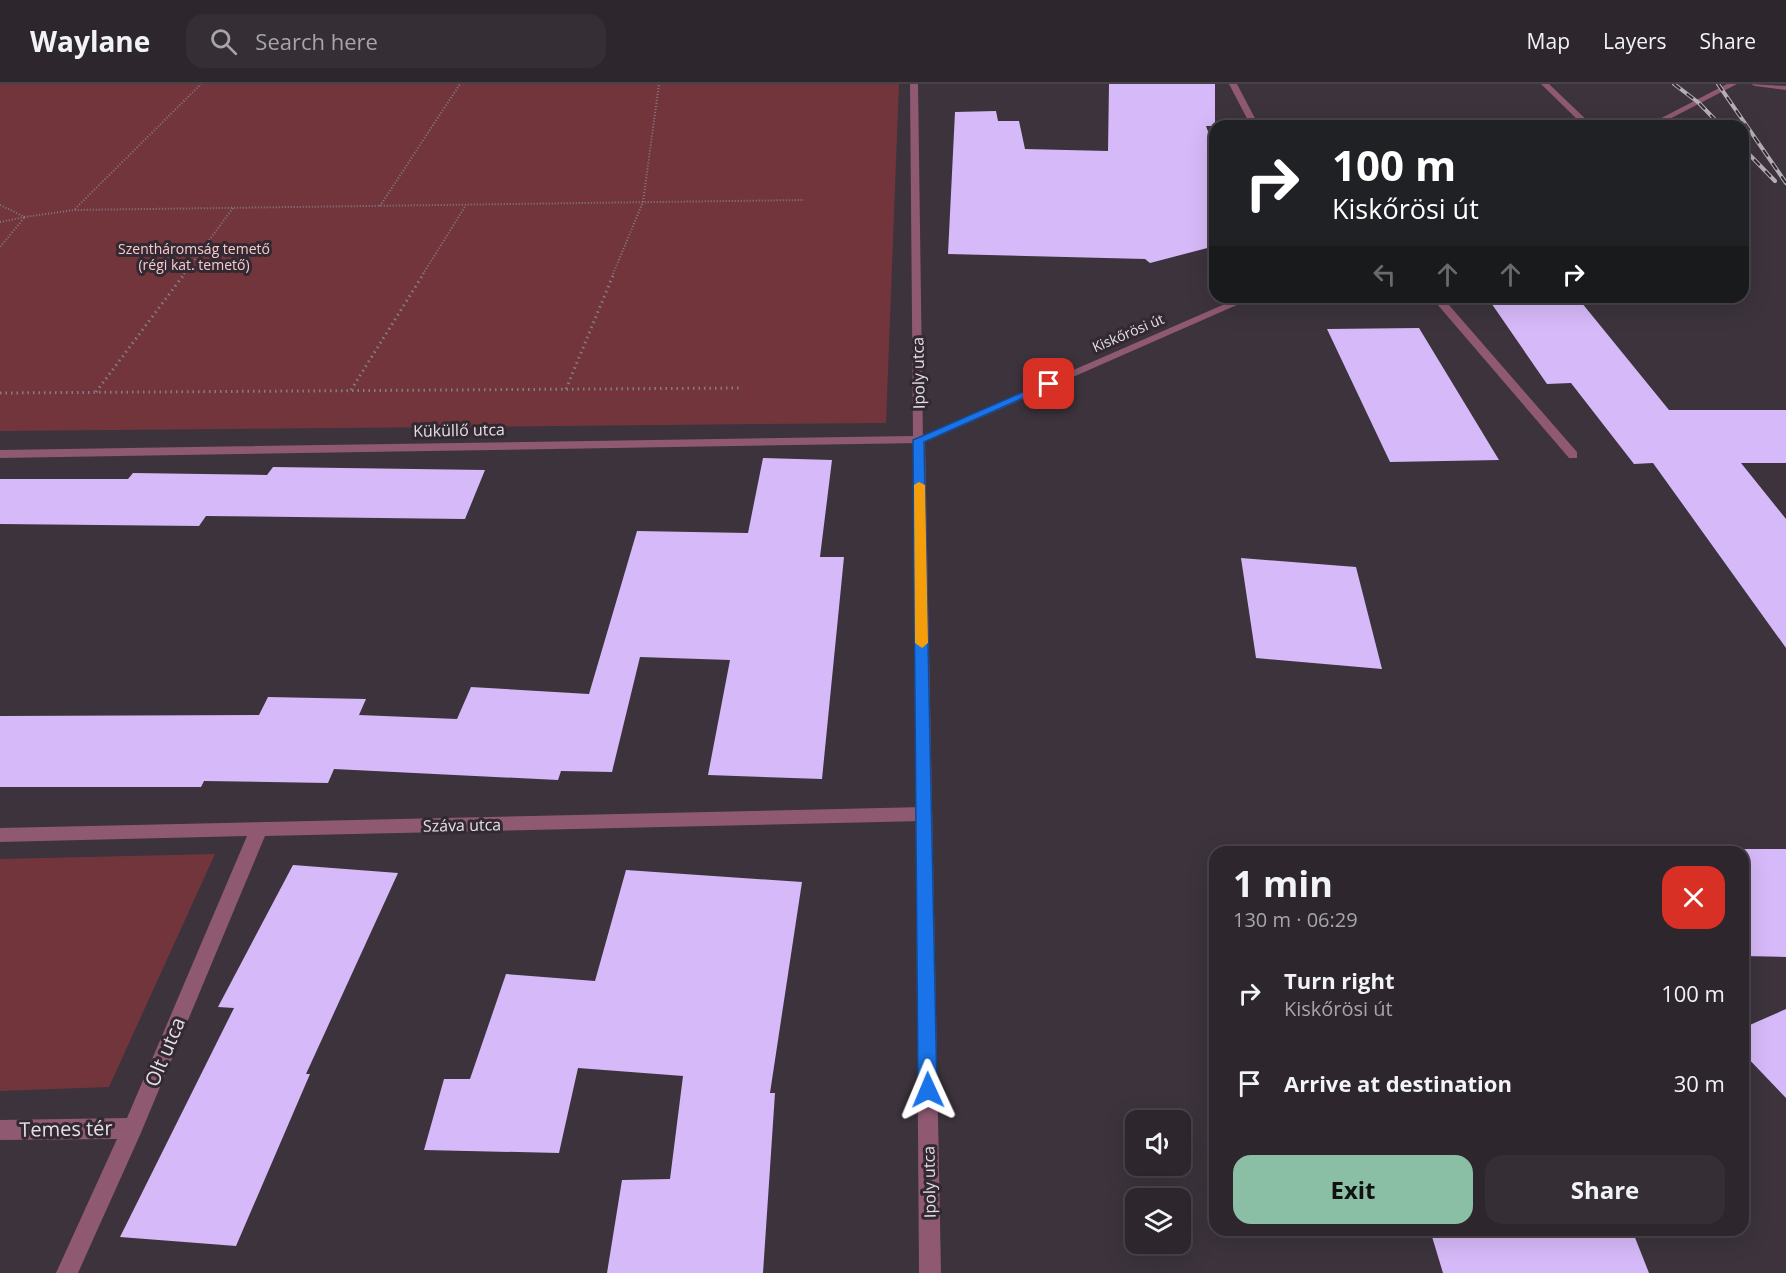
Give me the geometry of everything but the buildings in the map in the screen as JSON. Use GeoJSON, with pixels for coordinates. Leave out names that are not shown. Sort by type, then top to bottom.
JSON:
{"type":"FeatureCollection","features":[{"type":"Feature","properties":{"kind":"street","name":"Ipoly utca"},"geometry":{"type":"LineString","coordinates":[[914,84],[930,1273]]}},
{"type":"Feature","properties":{"kind":"street"},"geometry":{"type":"LineString","coordinates":[[1233,84],[1252,120]]}},
{"type":"Feature","properties":{"kind":"street"},"geometry":{"type":"LineString","coordinates":[[1545,84],[1583,120]]}},
{"type":"Feature","properties":{"kind":"street"},"geometry":{"type":"LineString","coordinates":[[1662,120],[1733,84]]}},
{"type":"Feature","properties":{"kind":"street"},"geometry":{"type":"LineString","coordinates":[[1755,84],[1786,88]]}},
{"type":"Feature","properties":{"kind":"street","name":"Kiskőrösi út"},"geometry":{"type":"LineString","coordinates":[[919,440],[1236,303]]}},
{"type":"Feature","properties":{"kind":"street"},"geometry":{"type":"LineString","coordinates":[[1441,303],[1573,455]]}},
{"type":"Feature","properties":{"kind":"street","name":"Küküllő utca"},"geometry":{"type":"LineString","coordinates":[[0,454],[919,440]]}},
{"type":"Feature","properties":{"kind":"street","name":"Száva utca"},"geometry":{"type":"LineString","coordinates":[[0,835],[924,814]]}},
{"type":"Feature","properties":{"kind":"street","name":"Olt utca"},"geometry":{"type":"LineString","coordinates":[[67,1273],[133,1128],[259,830]]}},
{"type":"Feature","properties":{"kind":"street","name":"Temes tér"},"geometry":{"type":"LineString","coordinates":[[0,1130],[133,1128]]}},
{"type":"Feature","properties":{"kind":"path"},"geometry":{"type":"LineString","coordinates":[[74,210],[201,84]]}},
{"type":"Feature","properties":{"kind":"path"},"geometry":{"type":"LineString","coordinates":[[380,206],[460,84]]}},
{"type":"Feature","properties":{"kind":"path"},"geometry":{"type":"LineString","coordinates":[[566,389],[643,202],[659,84]]}},
{"type":"Feature","properties":{"kind":"path"},"geometry":{"type":"LineString","coordinates":[[0,222],[74,210],[804,200]]}},
{"type":"Feature","properties":{"kind":"path"},"geometry":{"type":"LineString","coordinates":[[351,390],[466,204]]}},
{"type":"Feature","properties":{"kind":"path"},"geometry":{"type":"LineString","coordinates":[[0,205],[25,217]]}},
{"type":"Feature","properties":{"kind":"path"},"geometry":{"type":"LineString","coordinates":[[95,393],[233,208]]}},
{"type":"Feature","properties":{"kind":"path"},"geometry":{"type":"LineString","coordinates":[[0,247],[25,217]]}},
{"type":"Feature","properties":{"kind":"path"},"geometry":{"type":"LineString","coordinates":[[0,393],[742,388]]}},
{"type":"Feature","properties":{"kind":"green space","name":"Szentháromság temető (régi kat. temető)"},"geometry":{"type":"Polygon","coordinates":[[[0,84],[899,84],[886,423],[0,431],[0,84]]]}},
{"type":"Feature","properties":{"kind":"green space"},"geometry":{"type":"Polygon","coordinates":[[[215,854],[109,1087],[0,1091],[0,859],[215,854]]]}},
{"type":"Feature","properties":{"kind":"railway"},"geometry":{"type":"LineString","coordinates":[[1674,84],[1699,103],[1715,120]]}},
{"type":"Feature","properties":{"kind":"railway"},"geometry":{"type":"LineString","coordinates":[[1718,84],[1743,120]]}},
{"type":"Feature","properties":{"kind":"railway"},"geometry":{"type":"LineString","coordinates":[[1749,129],[1786,183]]}},
{"type":"Feature","properties":{"kind":"railway"},"geometry":{"type":"LineString","coordinates":[[1749,154],[1775,181]]}},
{"type":"Feature","properties":{"kind":"slow traffic"},"geometry":{"type":"LineString","coordinates":[[919,485],[922,643]]}},
{"type":"Feature","properties":{"kind":"route"},"geometry":{"type":"LineString","coordinates":[[928,1090],[919,440],[1049,384]]}}]}
